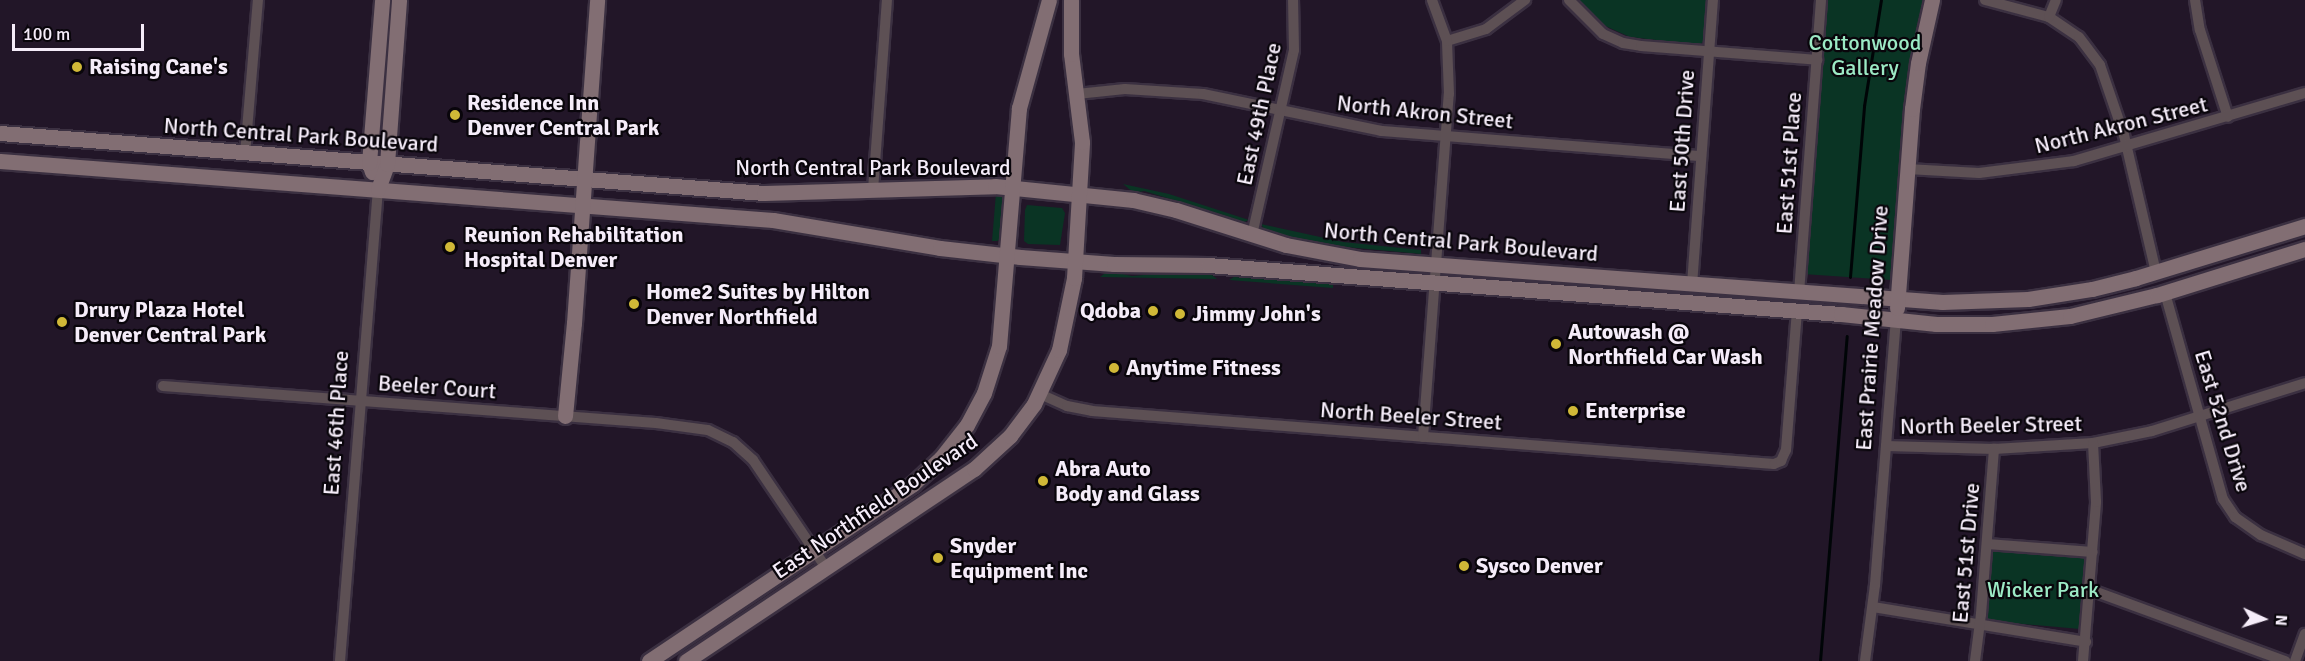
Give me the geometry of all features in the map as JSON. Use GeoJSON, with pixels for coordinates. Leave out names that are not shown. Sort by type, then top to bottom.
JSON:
{"type":"FeatureCollection","features":[{"type":"Feature","properties":{"kind":"main road","name":"East 46th Place"},"geometry":{"type":"LineString","coordinates":[[378,189],[369,163],[382,0]]}},
{"type":"Feature","properties":{"kind":"main road","name":"East 46th Place"},"geometry":{"type":"LineString","coordinates":[[378,189],[387,164],[399,0]]}},
{"type":"Feature","properties":{"kind":"main road"},"geometry":{"type":"LineString","coordinates":[[565,416],[597,0]]}},
{"type":"Feature","properties":{"kind":"main road","name":"East Northfield Boulevard"},"geometry":{"type":"LineString","coordinates":[[649,661],[913,484],[941,458],[967,425],[984,393],[996,360],[1002,324],[1021,96],[1048,0]]}},
{"type":"Feature","properties":{"kind":"main road","name":"East Northfield Boulevard"},"geometry":{"type":"LineString","coordinates":[[686,661],[987,458],[1017,428],[1040,394],[1062,341],[1075,261],[1080,195],[1081,132],[1069,30],[1071,0]]}},
{"type":"Feature","properties":{"kind":"main road","name":"East Prairie Meadow Drive"},"geometry":{"type":"LineString","coordinates":[[1896,320],[1907,169],[1918,63],[1932,0]]}},
{"type":"Feature","properties":{"kind":"main road","name":"North Central Park Boulevard"},"geometry":{"type":"LineString","coordinates":[[0,133],[770,194],[964,185],[1012,188],[1124,199],[1163,207],[1252,235],[1330,254],[1436,265],[1692,285],[1962,302],[2028,299],[2103,287],[2305,226]]}},
{"type":"Feature","properties":{"kind":"main road"},"geometry":{"type":"LineString","coordinates":[[226,177],[240,167],[245,154]]}},
{"type":"Feature","properties":{"kind":"main road","name":"North Central Park Boulevard"},"geometry":{"type":"LineString","coordinates":[[0,161],[796,222],[940,248],[1075,261],[1208,265],[1964,324],[2027,321],[2088,312],[2165,293],[2305,249]]}},
{"type":"Feature","properties":{"kind":"street"},"geometry":{"type":"LineString","coordinates":[[245,154],[258,0]]}},
{"type":"Feature","properties":{"kind":"street"},"geometry":{"type":"LineString","coordinates":[[873,190],[887,0]]}},
{"type":"Feature","properties":{"kind":"street","name":"East 49th Place"},"geometry":{"type":"LineString","coordinates":[[1252,235],[1294,50],[1293,0]]}},
{"type":"Feature","properties":{"kind":"street"},"geometry":{"type":"LineString","coordinates":[[1422,437],[1449,75],[1447,41],[1432,0]]}},
{"type":"Feature","properties":{"kind":"street"},"geometry":{"type":"LineString","coordinates":[[1447,41],[1486,29],[1525,0]]}},
{"type":"Feature","properties":{"kind":"street"},"geometry":{"type":"LineString","coordinates":[[1569,0],[1596,28],[1623,43],[1816,60]]}},
{"type":"Feature","properties":{"kind":"street","name":"East 50th Drive"},"geometry":{"type":"LineString","coordinates":[[1692,285],[1713,0]]}},
{"type":"Feature","properties":{"kind":"street","name":"East 51st Place"},"geometry":{"type":"LineString","coordinates":[[1799,293],[1821,0]]}},
{"type":"Feature","properties":{"kind":"street"},"geometry":{"type":"LineString","coordinates":[[1985,0],[2049,17],[2079,37],[2100,66],[2127,147],[2156,272]]}},
{"type":"Feature","properties":{"kind":"street"},"geometry":{"type":"LineString","coordinates":[[2049,17],[2056,0]]}},
{"type":"Feature","properties":{"kind":"street"},"geometry":{"type":"LineString","coordinates":[[2187,0],[2200,30],[2228,117]]}},
{"type":"Feature","properties":{"kind":"street"},"geometry":{"type":"LineString","coordinates":[[2195,0],[2200,30]]}},
{"type":"Feature","properties":{"kind":"street","name":"North Akron Street"},"geometry":{"type":"LineString","coordinates":[[1077,94],[1125,89],[1203,94],[1381,131],[1700,156]]}},
{"type":"Feature","properties":{"kind":"street","name":"North Akron Street"},"geometry":{"type":"LineString","coordinates":[[1907,169],[1979,173],[2074,162],[2305,93]]}},
{"type":"Feature","properties":{"kind":"street","name":"East 46th Place"},"geometry":{"type":"LineString","coordinates":[[340,661],[378,189]]}},
{"type":"Feature","properties":{"kind":"street","name":"East 52nd Drive"},"geometry":{"type":"LineString","coordinates":[[2165,293],[2215,479],[2223,499],[2235,517],[2261,535],[2305,554]]}},
{"type":"Feature","properties":{"kind":"street","name":"North Beeler Street"},"geometry":{"type":"LineString","coordinates":[[1040,394],[1067,406],[1092,411],[1770,464],[1781,460],[1786,450],[1797,310]]}},
{"type":"Feature","properties":{"kind":"street","name":"East Prairie Meadow Drive"},"geometry":{"type":"LineString","coordinates":[[1865,661],[1873,607],[1896,320]]}},
{"type":"Feature","properties":{"kind":"street","name":"North Beeler Street"},"geometry":{"type":"LineString","coordinates":[[1886,446],[1994,449],[2093,443],[2152,431],[2305,383]]}},
{"type":"Feature","properties":{"kind":"street","name":"Beeler Court"},"geometry":{"type":"LineString","coordinates":[[164,386],[684,425],[721,435],[753,460],[825,568]]}},
{"type":"Feature","properties":{"kind":"street"},"geometry":{"type":"LineString","coordinates":[[2083,661],[2091,590],[2096,502],[2093,443]]}},
{"type":"Feature","properties":{"kind":"street","name":"East 51st Drive"},"geometry":{"type":"LineString","coordinates":[[1975,661],[1994,449]]}},
{"type":"Feature","properties":{"kind":"street"},"geometry":{"type":"LineString","coordinates":[[1987,544],[2093,552]]}},
{"type":"Feature","properties":{"kind":"street"},"geometry":{"type":"LineString","coordinates":[[2091,590],[2285,661]]}},
{"type":"Feature","properties":{"kind":"street"},"geometry":{"type":"LineString","coordinates":[[1873,607],[2086,642]]}},
{"type":"Feature","properties":{"kind":"street"},"geometry":{"type":"LineString","coordinates":[[2295,661],[2305,634]]}},
{"type":"Feature","properties":{"kind":"green space"},"geometry":{"type":"Polygon","coordinates":[[[1577,0],[1708,0],[1705,39],[1700,45],[1630,37],[1603,25],[1577,0]]]}},
{"type":"Feature","properties":{"kind":"green space","name":"Cottonwood Gallery"},"geometry":{"type":"Polygon","coordinates":[[[1823,0],[1923,0],[1907,87],[1891,280],[1803,274],[1823,0]]]}},
{"type":"Feature","properties":{"kind":"green space"},"geometry":{"type":"Polygon","coordinates":[[[1123,184],[1169,194],[1249,220],[1242,223],[1144,191],[1134,193],[1123,184]]]}},
{"type":"Feature","properties":{"kind":"green space"},"geometry":{"type":"Polygon","coordinates":[[[996,193],[1005,197],[1002,239],[992,241],[996,193]]]}},
{"type":"Feature","properties":{"kind":"green space"},"geometry":{"type":"Polygon","coordinates":[[[1027,205],[1062,208],[1065,213],[1060,245],[1028,244],[1024,241],[1027,205]]]}},
{"type":"Feature","properties":{"kind":"green space"},"geometry":{"type":"Polygon","coordinates":[[[1261,224],[1343,242],[1421,250],[1421,254],[1346,247],[1274,234],[1265,231],[1261,224]]]}},
{"type":"Feature","properties":{"kind":"green space"},"geometry":{"type":"Polygon","coordinates":[[[1108,271],[1132,276],[1167,273],[1212,275],[1217,279],[1100,277],[1108,271]]]}},
{"type":"Feature","properties":{"kind":"green space"},"geometry":{"type":"Polygon","coordinates":[[[1234,277],[1333,284],[1333,288],[1229,280],[1234,277]]]}},
{"type":"Feature","properties":{"kind":"green space","name":"Wicker Park"},"geometry":{"type":"Polygon","coordinates":[[[1993,545],[2090,553],[2083,629],[1986,621],[1993,545]]]}},
{"type":"Feature","properties":{"kind":"waterway"},"geometry":{"type":"LineString","coordinates":[[1850,277],[1864,106],[1881,0]]}},
{"type":"Feature","properties":{"kind":"waterway"},"geometry":{"type":"LineString","coordinates":[[1820,661],[1847,336]]}},
{"type":"Feature","properties":{"kind":"place","name":"Raising Cane's"},"geometry":{"type":"Point","coordinates":[77,67]}},
{"type":"Feature","properties":{"kind":"place","name":"Residence Inn Denver Central Park"},"geometry":{"type":"Point","coordinates":[455,115]}},
{"type":"Feature","properties":{"kind":"place","name":"Reunion Rehabilitation Hospital Denver"},"geometry":{"type":"Point","coordinates":[450,247]}},
{"type":"Feature","properties":{"kind":"place","name":"Home2 Suites by Hilton Denver Northfield"},"geometry":{"type":"Point","coordinates":[634,304]}},
{"type":"Feature","properties":{"kind":"place","name":"Qdoba"},"geometry":{"type":"Point","coordinates":[1153,311]}},
{"type":"Feature","properties":{"kind":"place","name":"Jimmy John's"},"geometry":{"type":"Point","coordinates":[1180,314]}},
{"type":"Feature","properties":{"kind":"place","name":"Drury Plaza Hotel Denver Central Park"},"geometry":{"type":"Point","coordinates":[62,322]}},
{"type":"Feature","properties":{"kind":"place","name":"Autowash @ Northfield Car Wash"},"geometry":{"type":"Point","coordinates":[1556,344]}},
{"type":"Feature","properties":{"kind":"place","name":"Anytime Fitness"},"geometry":{"type":"Point","coordinates":[1114,368]}},
{"type":"Feature","properties":{"kind":"place","name":"Enterprise"},"geometry":{"type":"Point","coordinates":[1573,411]}},
{"type":"Feature","properties":{"kind":"place","name":"Abra Auto Body and Glass"},"geometry":{"type":"Point","coordinates":[1043,481]}},
{"type":"Feature","properties":{"kind":"place","name":"Snyder Equipment Inc"},"geometry":{"type":"Point","coordinates":[938,558]}},
{"type":"Feature","properties":{"kind":"place","name":"Sysco Denver"},"geometry":{"type":"Point","coordinates":[1464,566]}}]}
